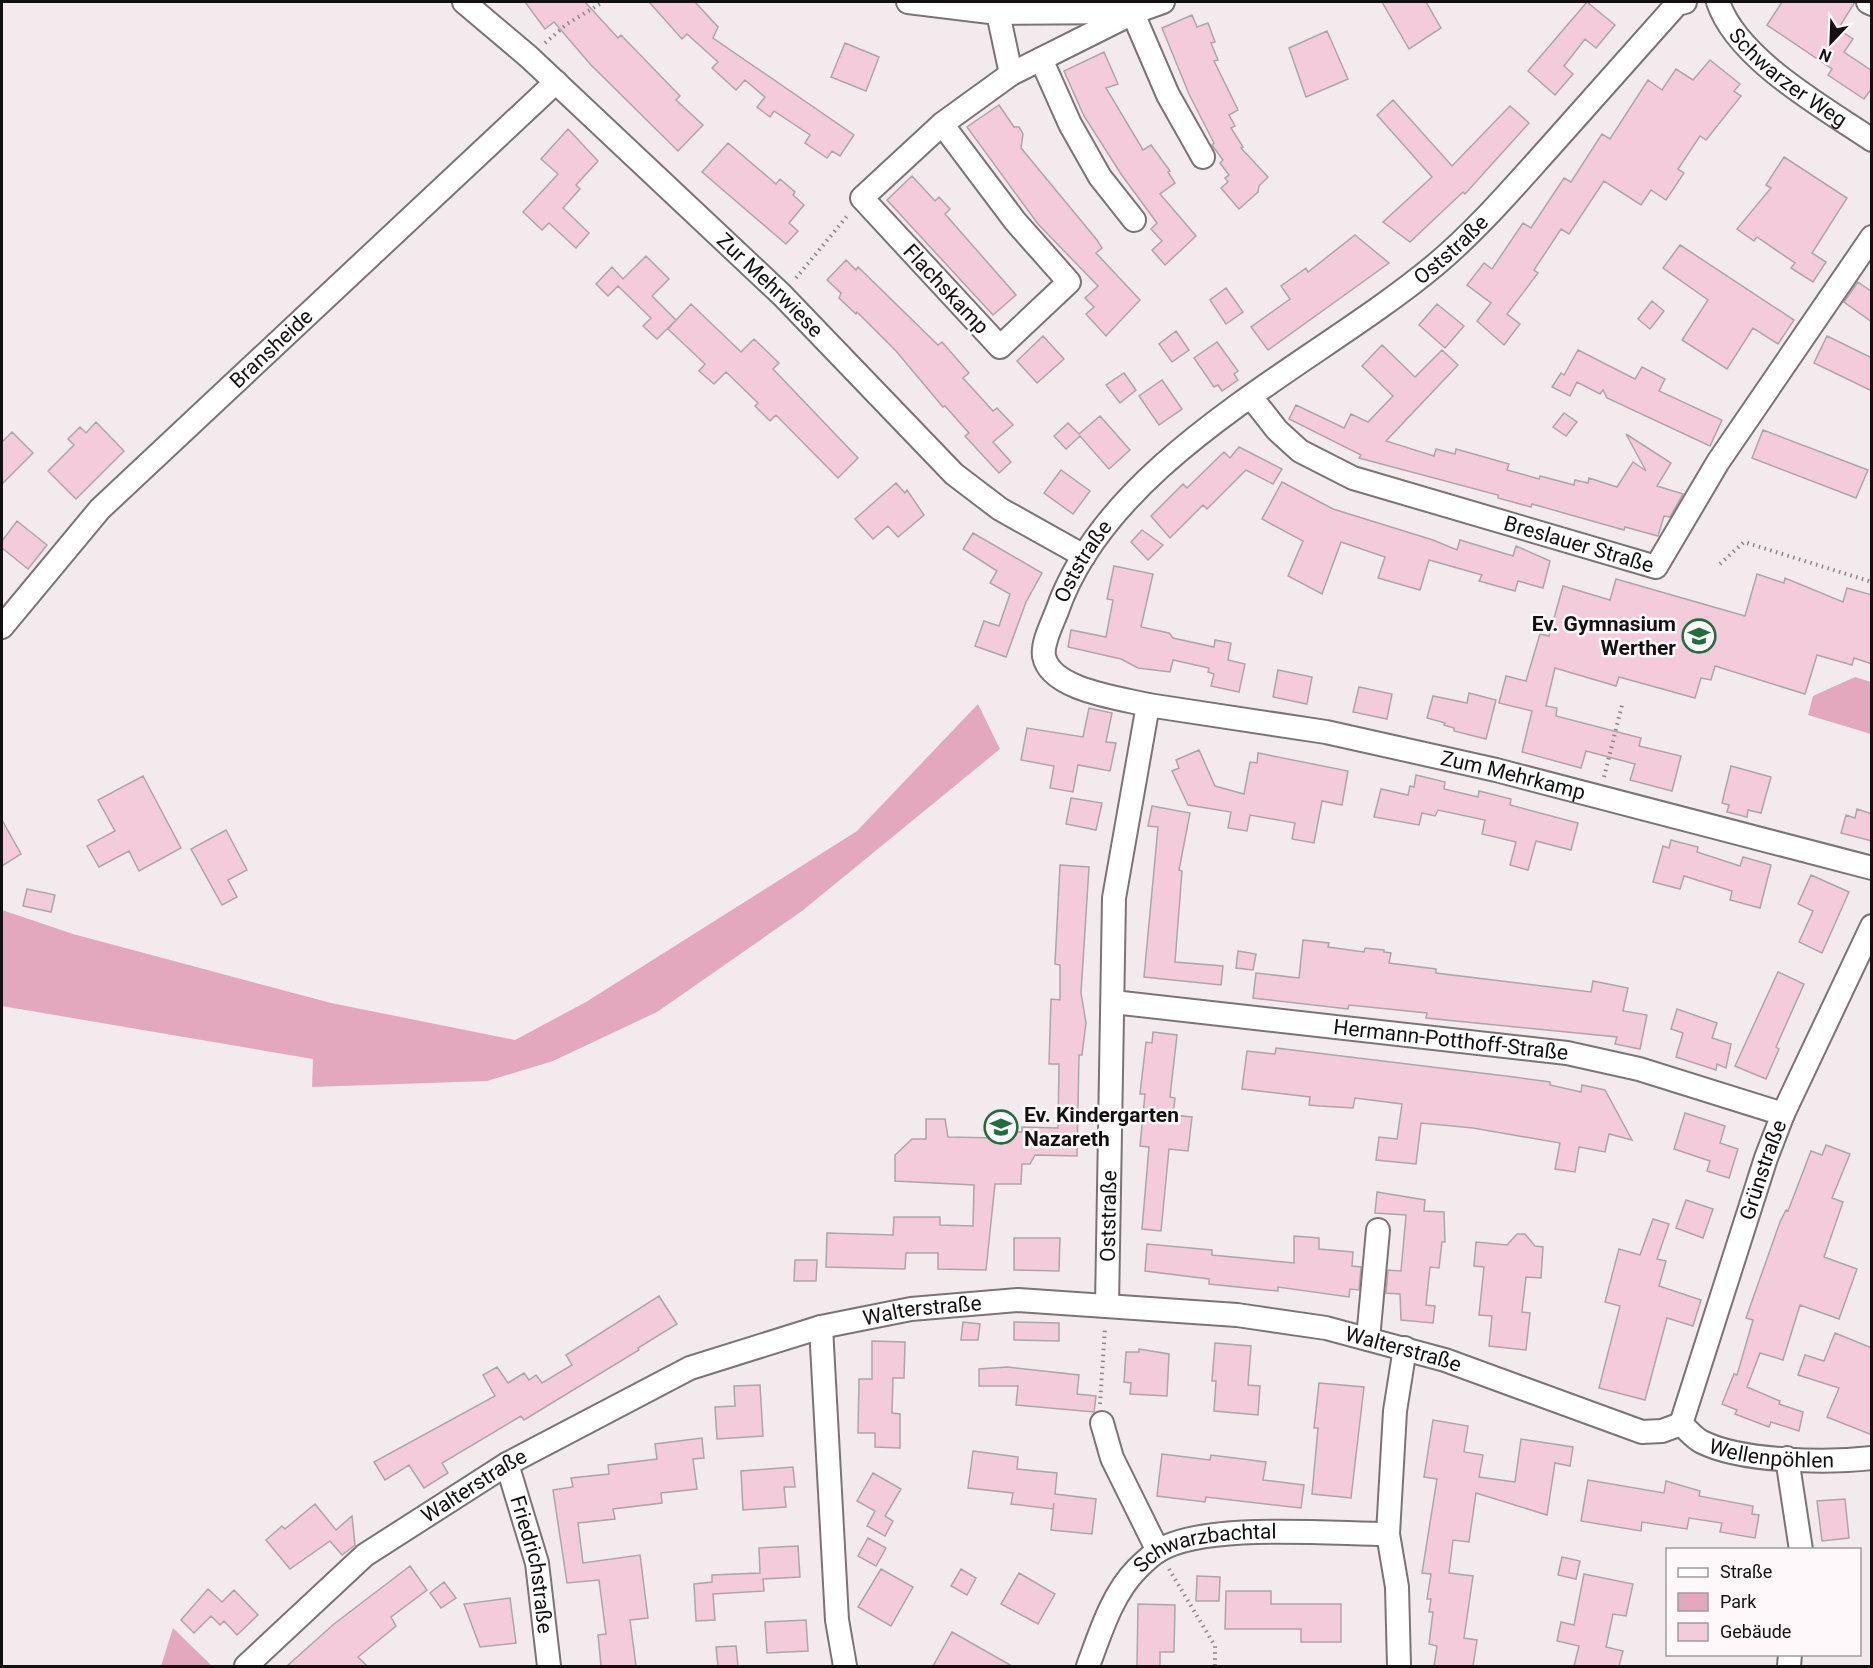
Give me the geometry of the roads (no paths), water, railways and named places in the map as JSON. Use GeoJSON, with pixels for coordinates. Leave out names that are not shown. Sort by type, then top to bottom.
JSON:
{"type":"FeatureCollection","features":[{"type":"Feature","properties":{"kind":"street","name":"Zur Mehrwiese"},"geometry":{"type":"LineString","coordinates":[[464,2],[529,57],[782,295],[954,474],[1000,509],[1084,556]]}},
{"type":"Feature","properties":{"kind":"street"},"geometry":{"type":"LineString","coordinates":[[908,2],[998,13],[1132,7],[1163,2]]}},
{"type":"Feature","properties":{"kind":"street","name":"Oststraße"},"geometry":{"type":"LineString","coordinates":[[1107,1306],[1114,898],[1148,705],[1072,686],[1053,674],[1044,656],[1059,603],[1084,556],[1126,498],[1184,448],[1251,397],[1434,266],[1497,206],[1677,4],[1685,2]]}},
{"type":"Feature","properties":{"kind":"street","name":"Schwarzer Weg"},"geometry":{"type":"LineString","coordinates":[[1718,2],[1723,16],[1737,38],[1796,89],[1872,140]]}},
{"type":"Feature","properties":{"kind":"street"},"geometry":{"type":"LineString","coordinates":[[942,123],[1011,74],[1132,7]]}},
{"type":"Feature","properties":{"kind":"street"},"geometry":{"type":"LineString","coordinates":[[1132,7],[1168,95],[1203,157]]}},
{"type":"Feature","properties":{"kind":"street"},"geometry":{"type":"LineString","coordinates":[[998,13],[1011,74]]}},
{"type":"Feature","properties":{"kind":"street"},"geometry":{"type":"LineString","coordinates":[[1041,59],[1070,124],[1100,177],[1134,220]]}},
{"type":"Feature","properties":{"kind":"street","name":"Bransheide"},"geometry":{"type":"LineString","coordinates":[[2,627],[100,508],[556,82]]}},
{"type":"Feature","properties":{"kind":"street","name":"Flachskamp"},"geometry":{"type":"LineString","coordinates":[[942,123],[1014,221],[1070,282],[1000,347],[862,198],[942,123]]}},
{"type":"Feature","properties":{"kind":"street","name":"Breslauer Straße"},"geometry":{"type":"LineString","coordinates":[[1251,397],[1277,430],[1300,451],[1353,478],[1656,567],[1719,462],[1872,237]]}},
{"type":"Feature","properties":{"kind":"street","name":"Zum Mehrkamp"},"geometry":{"type":"LineString","coordinates":[[1148,705],[1326,732],[1496,770],[1872,868]]}},
{"type":"Feature","properties":{"kind":"street","name":"Grünstraße"},"geometry":{"type":"LineString","coordinates":[[1681,1424],[1766,1158],[1783,1114],[1872,926]]}},
{"type":"Feature","properties":{"kind":"street","name":"Hermann-Potthoff-Straße"},"geometry":{"type":"LineString","coordinates":[[1113,1002],[1567,1053],[1639,1069],[1783,1114]]}},
{"type":"Feature","properties":{"kind":"street"},"geometry":{"type":"LineString","coordinates":[[1368,1339],[1378,1230]]}},
{"type":"Feature","properties":{"kind":"street","name":"Walterstraße"},"geometry":{"type":"LineString","coordinates":[[246,1666],[365,1555],[507,1464],[690,1368],[821,1327],[910,1309],[1018,1300],[1237,1315],[1326,1328],[1405,1348],[1641,1431],[1662,1431],[1681,1424]]}},
{"type":"Feature","properties":{"kind":"street"},"geometry":{"type":"LineString","coordinates":[[821,1327],[837,1620],[845,1666]]}},
{"type":"Feature","properties":{"kind":"street"},"geometry":{"type":"LineString","coordinates":[[1399,1666],[1397,1587],[1388,1534],[1394,1423],[1405,1348]]}},
{"type":"Feature","properties":{"kind":"street"},"geometry":{"type":"LineString","coordinates":[[1102,1423],[1112,1458],[1158,1551]]}},
{"type":"Feature","properties":{"kind":"street","name":"Wellenpöhlen"},"geometry":{"type":"LineString","coordinates":[[1681,1424],[1699,1441],[1712,1447],[1762,1458],[1872,1458]]}},
{"type":"Feature","properties":{"kind":"street"},"geometry":{"type":"LineString","coordinates":[[1787,1458],[1800,1548]]}},
{"type":"Feature","properties":{"kind":"street","name":"Friedrichstraße"},"geometry":{"type":"LineString","coordinates":[[507,1464],[537,1563],[549,1666]]}},
{"type":"Feature","properties":{"kind":"street","name":"Schwarzbachtal"},"geometry":{"type":"LineString","coordinates":[[1088,1666],[1121,1590],[1136,1570],[1158,1551],[1191,1539],[1234,1533],[1388,1534]]}},
{"type":"Feature","properties":{"kind":"place","name":"Ev. Gymnasium Werther"},"geometry":{"type":"Point","coordinates":[1699,636]}},
{"type":"Feature","properties":{"kind":"place","name":"Ev. Kindergarten Nazareth"},"geometry":{"type":"Point","coordinates":[1001,1127]}}]}
